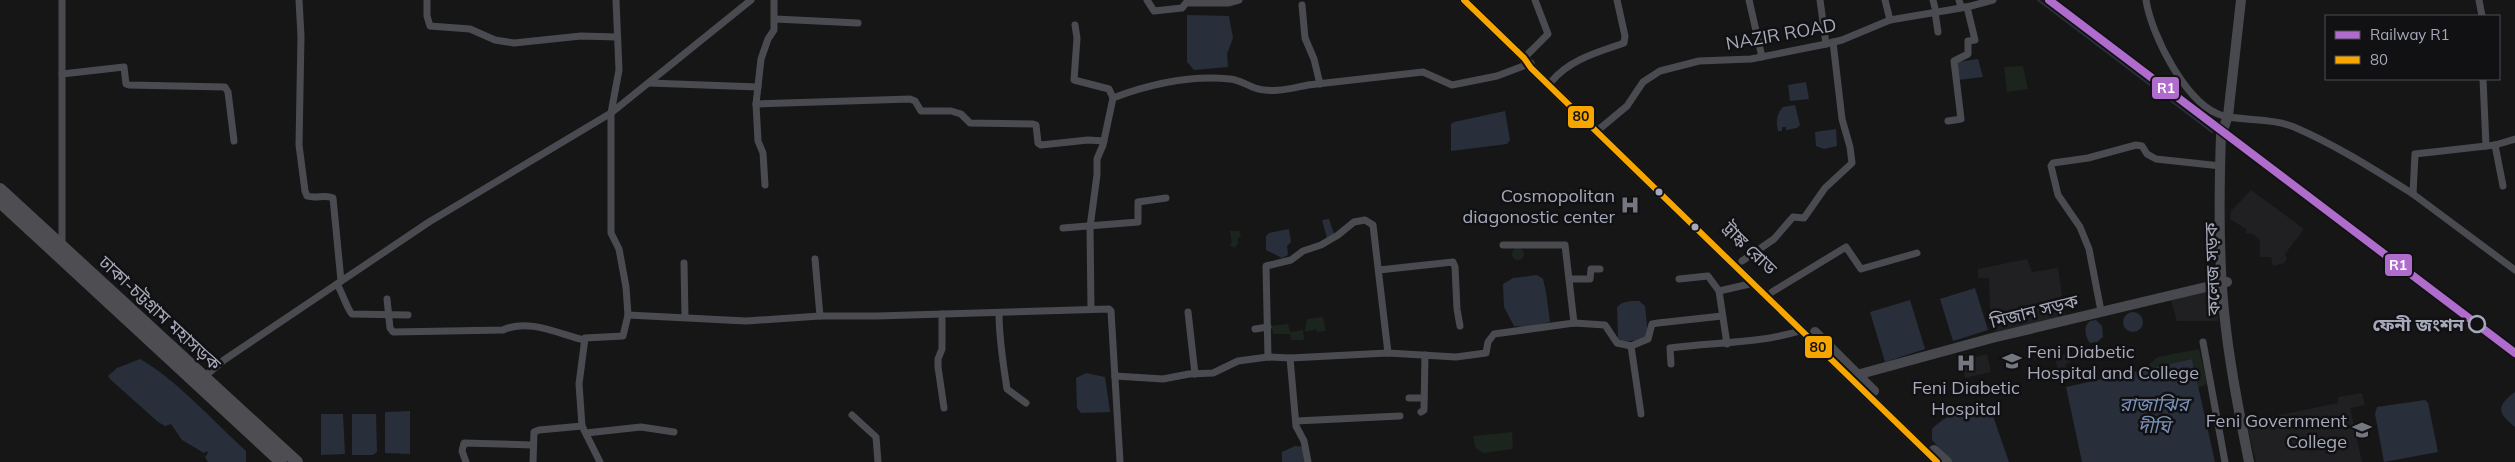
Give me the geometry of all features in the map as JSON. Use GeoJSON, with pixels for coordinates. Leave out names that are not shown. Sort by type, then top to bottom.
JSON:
{"type":"FeatureCollection","features":[{"type":"Feature","properties":{"kind":"highway","name":"ঢাকা-চট্টগ্রাম মহাসড়ক"},"geometry":{"type":"LineString","coordinates":[[0,189],[297,462]]}},
{"type":"Feature","properties":{"kind":"highway","name":"ঢাকা-চট্টগ্রাম মহাসড়ক"},"geometry":{"type":"LineString","coordinates":[[0,202],[281,462]]}},
{"type":"Feature","properties":{"kind":"main road","name":"ট্রাঙ্ক রোড"},"geometry":{"type":"LineString","coordinates":[[1464,0],[1527,62],[1742,261],[1937,462]]}},
{"type":"Feature","properties":{"kind":"main road"},"geometry":{"type":"LineString","coordinates":[[2231,116],[2241,0]]}},
{"type":"Feature","properties":{"kind":"main road"},"geometry":{"type":"LineString","coordinates":[[2231,116],[2248,0]]}},
{"type":"Feature","properties":{"kind":"main road","name":"ট্রাঙ্ক রোড"},"geometry":{"type":"LineString","coordinates":[[1527,62],[1552,81],[1754,283],[1947,462]]}},
{"type":"Feature","properties":{"kind":"main road","name":"কলেজ সড়ক"},"geometry":{"type":"LineString","coordinates":[[2231,116],[2222,130],[2220,146],[2225,282],[2236,402],[2249,462]]}},
{"type":"Feature","properties":{"kind":"main road","name":"কলেজ সড়ক"},"geometry":{"type":"LineString","coordinates":[[2225,282],[2227,141],[2231,116]]}},
{"type":"Feature","properties":{"kind":"main road","name":"মিজান সড়ক"},"geometry":{"type":"LineString","coordinates":[[1854,376],[1992,338],[2225,282]]}},
{"type":"Feature","properties":{"kind":"street"},"geometry":{"type":"LineString","coordinates":[[62,0],[62,247]]}},
{"type":"Feature","properties":{"kind":"street"},"geometry":{"type":"LineString","coordinates":[[299,0],[301,36],[299,145],[305,191],[307,196],[312,198],[329,196],[333,198],[339,282],[349,313],[408,315]]}},
{"type":"Feature","properties":{"kind":"street"},"geometry":{"type":"LineString","coordinates":[[427,0],[427,16],[430,26],[470,29],[502,42],[581,36],[618,37]]}},
{"type":"Feature","properties":{"kind":"street"},"geometry":{"type":"LineString","coordinates":[[387,299],[390,328],[393,332],[399,334],[533,326],[584,340],[587,338],[622,336],[626,332],[628,315],[626,287],[620,252],[611,233],[611,114],[619,70],[616,0]]}},
{"type":"Feature","properties":{"kind":"street"},"geometry":{"type":"LineString","coordinates":[[204,377],[224,360],[429,222],[611,114],[751,0]]}},
{"type":"Feature","properties":{"kind":"street"},"geometry":{"type":"LineString","coordinates":[[765,185],[763,153],[758,141],[756,104],[761,59],[768,39],[774,32],[774,0]]}},
{"type":"Feature","properties":{"kind":"street"},"geometry":{"type":"LineString","coordinates":[[1147,0],[1154,10],[1182,8],[1186,4],[1228,3],[1239,0]]}},
{"type":"Feature","properties":{"kind":"street"},"geometry":{"type":"LineString","coordinates":[[1112,98],[1142,87],[1170,80],[1232,79],[1262,90],[1290,90],[1320,84],[1423,72],[1452,85],[1490,78],[1527,62],[1548,34],[1535,0]]}},
{"type":"Feature","properties":{"kind":"street"},"geometry":{"type":"LineString","coordinates":[[1552,81],[1559,72],[1579,61],[1624,43],[1625,36],[1617,0]]}},
{"type":"Feature","properties":{"kind":"street"},"geometry":{"type":"LineString","coordinates":[[1749,0],[1762,57]]}},
{"type":"Feature","properties":{"kind":"street"},"geometry":{"type":"LineString","coordinates":[[1742,261],[1774,239],[1793,217],[1804,218],[1825,188],[1852,164],[1842,119],[1830,43],[1820,0]]}},
{"type":"Feature","properties":{"kind":"street"},"geometry":{"type":"LineString","coordinates":[[1885,0],[1890,20]]}},
{"type":"Feature","properties":{"kind":"street"},"geometry":{"type":"LineString","coordinates":[[1933,0],[1938,32]]}},
{"type":"Feature","properties":{"kind":"street"},"geometry":{"type":"LineString","coordinates":[[1948,121],[1961,119],[1954,61],[1968,54],[1968,41],[1975,40],[1967,7],[1961,7],[1959,0]]}},
{"type":"Feature","properties":{"kind":"street","name":"NAZIR ROAD"},"geometry":{"type":"LineString","coordinates":[[1599,129],[1627,106],[1643,82],[1660,71],[1699,61],[1762,57],[1830,43],[1890,20],[1967,7],[1993,0]]}},
{"type":"Feature","properties":{"kind":"street"},"geometry":{"type":"LineString","coordinates":[[2146,0],[2156,36],[2168,60],[2197,98],[2211,111],[2239,120],[2268,120],[2293,127],[2351,156],[2414,194],[2515,270]]}},
{"type":"Feature","properties":{"kind":"street"},"geometry":{"type":"LineString","coordinates":[[2479,0],[2482,15]]}},
{"type":"Feature","properties":{"kind":"street"},"geometry":{"type":"LineString","coordinates":[[1302,5],[1305,38],[1314,59],[1320,84]]}},
{"type":"Feature","properties":{"kind":"street"},"geometry":{"type":"LineString","coordinates":[[775,19],[858,23]]}},
{"type":"Feature","properties":{"kind":"street"},"geometry":{"type":"LineString","coordinates":[[1075,25],[1077,38],[1074,80],[1109,89],[1112,98],[1104,141],[1097,159],[1097,175],[1090,227],[1091,308]]}},
{"type":"Feature","properties":{"kind":"street"},"geometry":{"type":"LineString","coordinates":[[62,74],[124,66],[126,84],[129,85],[225,87],[228,92],[234,141]]}},
{"type":"Feature","properties":{"kind":"street"},"geometry":{"type":"LineString","coordinates":[[2483,80],[2486,146]]}},
{"type":"Feature","properties":{"kind":"street"},"geometry":{"type":"LineString","coordinates":[[649,83],[758,87]]}},
{"type":"Feature","properties":{"kind":"street"},"geometry":{"type":"LineString","coordinates":[[756,104],[910,99],[915,101],[921,111],[951,111],[960,114],[970,123],[1033,124],[1036,128],[1038,143],[1041,145],[1088,140],[1104,141]]}},
{"type":"Feature","properties":{"kind":"street"},"geometry":{"type":"LineString","coordinates":[[2414,194],[2415,154],[2495,145],[2515,139]]}},
{"type":"Feature","properties":{"kind":"street"},"geometry":{"type":"LineString","coordinates":[[2101,311],[2089,249],[2080,227],[2058,195],[2051,166],[2053,163],[2088,158],[2136,145],[2142,146],[2147,154],[2156,159],[2221,166]]}},
{"type":"Feature","properties":{"kind":"street"},"geometry":{"type":"LineString","coordinates":[[2495,145],[2503,186]]}},
{"type":"Feature","properties":{"kind":"street"},"geometry":{"type":"LineString","coordinates":[[1063,228],[1139,221],[1138,202],[1166,198]]}},
{"type":"Feature","properties":{"kind":"street"},"geometry":{"type":"LineString","coordinates":[[1268,357],[1268,264],[1291,260],[1303,251],[1321,245],[1338,235],[1354,222],[1365,220],[1373,225],[1388,353]]}},
{"type":"Feature","properties":{"kind":"street"},"geometry":{"type":"LineString","coordinates":[[1503,245],[1565,244],[1574,323]]}},
{"type":"Feature","properties":{"kind":"street"},"geometry":{"type":"LineString","coordinates":[[1772,292],[1846,247],[1861,269],[1917,252]]}},
{"type":"Feature","properties":{"kind":"street"},"geometry":{"type":"LineString","coordinates":[[815,259],[820,316]]}},
{"type":"Feature","properties":{"kind":"street"},"geometry":{"type":"LineString","coordinates":[[1379,270],[1453,262],[1460,326]]}},
{"type":"Feature","properties":{"kind":"street"},"geometry":{"type":"LineString","coordinates":[[684,263],[685,317]]}},
{"type":"Feature","properties":{"kind":"street"},"geometry":{"type":"LineString","coordinates":[[1570,279],[1590,279],[1591,269],[1600,269]]}},
{"type":"Feature","properties":{"kind":"street"},"geometry":{"type":"LineString","coordinates":[[1679,280],[1708,276],[1719,291],[1727,344]]}},
{"type":"Feature","properties":{"kind":"street"},"geometry":{"type":"LineString","coordinates":[[1719,291],[1754,283]]}},
{"type":"Feature","properties":{"kind":"street"},"geometry":{"type":"LineString","coordinates":[[628,315],[746,321],[820,316],[999,313],[1104,308],[1111,311],[1120,462]]}},
{"type":"Feature","properties":{"kind":"street"},"geometry":{"type":"LineString","coordinates":[[1188,312],[1195,374]]}},
{"type":"Feature","properties":{"kind":"street"},"geometry":{"type":"LineString","coordinates":[[999,313],[999,342],[1007,389],[1026,403]]}},
{"type":"Feature","properties":{"kind":"street"},"geometry":{"type":"LineString","coordinates":[[942,314],[942,349],[938,359],[938,367],[944,408]]}},
{"type":"Feature","properties":{"kind":"street"},"geometry":{"type":"LineString","coordinates":[[1115,376],[1163,379],[1213,373],[1238,360],[1268,357],[1290,358],[1388,353],[1456,357],[1486,354],[1488,342],[1494,334],[1574,323],[1605,325],[1617,342],[1631,346],[1648,339],[1652,324],[1722,316]]}},
{"type":"Feature","properties":{"kind":"street"},"geometry":{"type":"LineString","coordinates":[[1254,328],[1268,327]]}},
{"type":"Feature","properties":{"kind":"street"},"geometry":{"type":"LineString","coordinates":[[1671,364],[1670,348],[1727,344],[1780,337],[1804,330]]}},
{"type":"Feature","properties":{"kind":"street"},"geometry":{"type":"LineString","coordinates":[[584,340],[579,384],[584,429],[600,462]]}},
{"type":"Feature","properties":{"kind":"street"},"geometry":{"type":"LineString","coordinates":[[2202,342],[2225,462]]}},
{"type":"Feature","properties":{"kind":"street"},"geometry":{"type":"LineString","coordinates":[[1631,346],[1641,414]]}},
{"type":"Feature","properties":{"kind":"street"},"geometry":{"type":"LineString","coordinates":[[1421,412],[1424,410],[1425,355]]}},
{"type":"Feature","properties":{"kind":"street"},"geometry":{"type":"LineString","coordinates":[[1290,358],[1296,421],[1298,432],[1304,441],[1308,462]]}},
{"type":"Feature","properties":{"kind":"street"},"geometry":{"type":"LineString","coordinates":[[1408,398],[1424,398]]}},
{"type":"Feature","properties":{"kind":"street"},"geometry":{"type":"LineString","coordinates":[[852,415],[876,437],[878,462]]}},
{"type":"Feature","properties":{"kind":"street"},"geometry":{"type":"LineString","coordinates":[[1296,421],[1400,416]]}},
{"type":"Feature","properties":{"kind":"street"},"geometry":{"type":"LineString","coordinates":[[533,462],[534,432],[539,430],[641,427],[674,432]]}},
{"type":"Feature","properties":{"kind":"street"},"geometry":{"type":"LineString","coordinates":[[466,462],[461,447],[464,443],[533,445]]}},
{"type":"Feature","properties":{"kind":"shaded area"},"geometry":{"type":"Polygon","coordinates":[[[2023,66],[2028,89],[2007,92],[2004,67],[2023,66]]]}},
{"type":"Feature","properties":{"kind":"shaded area"},"geometry":{"type":"Polygon","coordinates":[[[2251,190],[2304,229],[2285,254],[2287,259],[2284,263],[2273,266],[2271,257],[2260,257],[2260,240],[2253,234],[2246,233],[2246,229],[2230,219],[2231,211],[2251,190]]]}},
{"type":"Feature","properties":{"kind":"shaded area"},"geometry":{"type":"Polygon","coordinates":[[[1230,231],[1239,231],[1241,237],[1238,237],[1238,245],[1235,248],[1229,245],[1232,243],[1230,231]]]}},
{"type":"Feature","properties":{"kind":"shaded area"},"geometry":{"type":"Polygon","coordinates":[[[1516,248],[1520,248],[1524,254],[1520,260],[1516,260],[1512,256],[1512,252],[1516,248]]]}},
{"type":"Feature","properties":{"kind":"shaded area"},"geometry":{"type":"Polygon","coordinates":[[[2027,259],[2032,272],[2058,268],[2065,316],[1994,332],[1990,310],[1989,278],[1978,278],[1978,269],[2027,259]]]}},
{"type":"Feature","properties":{"kind":"shaded area"},"geometry":{"type":"Polygon","coordinates":[[[2217,287],[2218,321],[2177,321],[2170,297],[2217,287]]]}},
{"type":"Feature","properties":{"kind":"shaded area"},"geometry":{"type":"Polygon","coordinates":[[[1323,317],[1326,331],[1317,332],[1316,329],[1305,332],[1307,319],[1323,317]]]}},
{"type":"Feature","properties":{"kind":"shaded area"},"geometry":{"type":"Polygon","coordinates":[[[1288,324],[1290,332],[1303,330],[1304,340],[1291,340],[1290,334],[1273,334],[1271,326],[1288,324]]]}},
{"type":"Feature","properties":{"kind":"shaded area"},"geometry":{"type":"Polygon","coordinates":[[[2199,349],[2207,384],[2198,388],[2192,359],[2142,370],[2158,357],[2199,349]]]}},
{"type":"Feature","properties":{"kind":"shaded area"},"geometry":{"type":"Polygon","coordinates":[[[2070,353],[2072,360],[2065,365],[2068,375],[2060,377],[2055,357],[2070,353]]]}},
{"type":"Feature","properties":{"kind":"shaded area","name":"Feni Diabetic Hospital"},"geometry":{"type":"Polygon","coordinates":[[[1987,354],[1991,372],[1965,378],[1961,361],[1987,354]]]}},
{"type":"Feature","properties":{"kind":"shaded area"},"geometry":{"type":"Polygon","coordinates":[[[2362,393],[2365,405],[2350,408],[2362,462],[2256,462],[2246,422],[2338,403],[2338,397],[2362,393]]]}},
{"type":"Feature","properties":{"kind":"shaded area"},"geometry":{"type":"Polygon","coordinates":[[[1512,432],[1513,449],[1483,453],[1475,447],[1473,436],[1512,432]]]}},
{"type":"Feature","properties":{"kind":"water"},"geometry":{"type":"Polygon","coordinates":[[[1187,15],[1229,16],[1233,38],[1227,54],[1228,67],[1194,70],[1187,62],[1187,15]]]}},
{"type":"Feature","properties":{"kind":"water"},"geometry":{"type":"Polygon","coordinates":[[[1978,59],[1983,77],[1958,80],[1957,62],[1978,59]]]}},
{"type":"Feature","properties":{"kind":"water"},"geometry":{"type":"Polygon","coordinates":[[[1806,82],[1809,99],[1790,101],[1788,85],[1806,82]]]}},
{"type":"Feature","properties":{"kind":"water"},"geometry":{"type":"Polygon","coordinates":[[[1795,105],[1800,125],[1797,128],[1786,130],[1786,127],[1782,127],[1782,131],[1778,131],[1777,118],[1779,113],[1783,107],[1795,105]]]}},
{"type":"Feature","properties":{"kind":"water"},"geometry":{"type":"Polygon","coordinates":[[[1505,111],[1510,140],[1507,144],[1451,151],[1451,124],[1505,111]]]}},
{"type":"Feature","properties":{"kind":"water"},"geometry":{"type":"Polygon","coordinates":[[[1836,129],[1837,146],[1824,149],[1816,146],[1815,132],[1836,129]]]}},
{"type":"Feature","properties":{"kind":"water"},"geometry":{"type":"Polygon","coordinates":[[[1329,219],[1334,234],[1327,238],[1322,220],[1329,219]]]}},
{"type":"Feature","properties":{"kind":"water"},"geometry":{"type":"Polygon","coordinates":[[[1289,229],[1291,242],[1287,246],[1288,255],[1282,258],[1266,250],[1266,236],[1269,233],[1289,229]]]}},
{"type":"Feature","properties":{"kind":"water"},"geometry":{"type":"Polygon","coordinates":[[[1537,275],[1543,279],[1550,322],[1527,327],[1514,326],[1504,307],[1503,284],[1513,278],[1537,275]]]}},
{"type":"Feature","properties":{"kind":"water"},"geometry":{"type":"Polygon","coordinates":[[[1975,288],[1988,330],[1953,341],[1940,299],[1975,288]]]}},
{"type":"Feature","properties":{"kind":"water"},"geometry":{"type":"Polygon","coordinates":[[[1910,300],[1925,349],[1885,362],[1870,312],[1910,300]]]}},
{"type":"Feature","properties":{"kind":"water"},"geometry":{"type":"Polygon","coordinates":[[[1639,301],[1645,306],[1648,334],[1644,339],[1624,342],[1618,339],[1617,307],[1622,303],[1639,301]]]}},
{"type":"Feature","properties":{"kind":"water"},"geometry":{"type":"Polygon","coordinates":[[[2133,312],[2140,315],[2143,322],[2140,329],[2133,332],[2126,329],[2123,322],[2126,315],[2133,312]]]}},
{"type":"Feature","properties":{"kind":"water"},"geometry":{"type":"Polygon","coordinates":[[[2096,320],[2102,326],[2103,337],[2097,342],[2090,343],[2086,335],[2086,326],[2090,321],[2096,320]]]}},
{"type":"Feature","properties":{"kind":"water"},"geometry":{"type":"Polygon","coordinates":[[[140,359],[181,390],[246,451],[246,462],[208,462],[205,457],[208,453],[207,451],[204,453],[182,440],[171,424],[165,426],[158,422],[108,376],[117,368],[140,359]]]}},
{"type":"Feature","properties":{"kind":"water","name":"রাজাঝির দীঘি"},"geometry":{"type":"Polygon","coordinates":[[[2192,359],[2215,462],[2082,462],[2066,387],[2192,359]]]}},
{"type":"Feature","properties":{"kind":"water"},"geometry":{"type":"Polygon","coordinates":[[[1086,373],[1105,377],[1110,412],[1081,413],[1077,408],[1076,378],[1086,373]]]}},
{"type":"Feature","properties":{"kind":"water"},"geometry":{"type":"Polygon","coordinates":[[[2515,392],[2515,427],[2505,418],[2501,409],[2504,401],[2515,392]]]}},
{"type":"Feature","properties":{"kind":"water"},"geometry":{"type":"Polygon","coordinates":[[[2425,400],[2428,403],[2438,452],[2384,462],[2375,414],[2377,407],[2425,400]]]}},
{"type":"Feature","properties":{"kind":"water"},"geometry":{"type":"Polygon","coordinates":[[[1975,406],[1982,406],[1993,416],[2009,462],[1952,462],[1932,440],[1932,429],[1942,420],[1955,413],[1975,406]]]}},
{"type":"Feature","properties":{"kind":"water"},"geometry":{"type":"Polygon","coordinates":[[[410,411],[410,454],[385,453],[385,412],[410,411]]]}},
{"type":"Feature","properties":{"kind":"water"},"geometry":{"type":"Polygon","coordinates":[[[321,414],[343,414],[345,454],[321,455],[321,414]]]}},
{"type":"Feature","properties":{"kind":"water"},"geometry":{"type":"Polygon","coordinates":[[[352,414],[376,414],[377,452],[373,455],[352,455],[352,414]]]}},
{"type":"Feature","properties":{"kind":"water"},"geometry":{"type":"Polygon","coordinates":[[[1295,446],[1304,447],[1307,462],[1282,462],[1282,452],[1295,446]]]}},
{"type":"Feature","properties":{"kind":"waterway"},"geometry":{"type":"LineString","coordinates":[[2038,0],[2212,132]]}},
{"type":"Feature","properties":{"kind":"rail line","name":"R1"},"geometry":{"type":"LineString","coordinates":[[2049,0],[2515,353]]}},
{"type":"Feature","properties":{"kind":"transit line","name":"80"},"geometry":{"type":"LineString","coordinates":[[1464,0],[1524,58],[1531,68],[1937,462]]}},
{"type":"Feature","properties":{"kind":"place","name":"Cosmopolitan diagonostic center"},"geometry":{"type":"Point","coordinates":[1630,205]}},
{"type":"Feature","properties":{"kind":"place","name":"ফেনী জংশন"},"geometry":{"type":"Point","coordinates":[2477,324]}},
{"type":"Feature","properties":{"kind":"place","name":"Feni Diabetic Hospital and College"},"geometry":{"type":"Point","coordinates":[2012,361]}},
{"type":"Feature","properties":{"kind":"place","name":"Feni Diabetic Hospital"},"geometry":{"type":"Point","coordinates":[1966,363]}},
{"type":"Feature","properties":{"kind":"place","name":"Feni Government College"},"geometry":{"type":"Point","coordinates":[2362,430]}}]}
